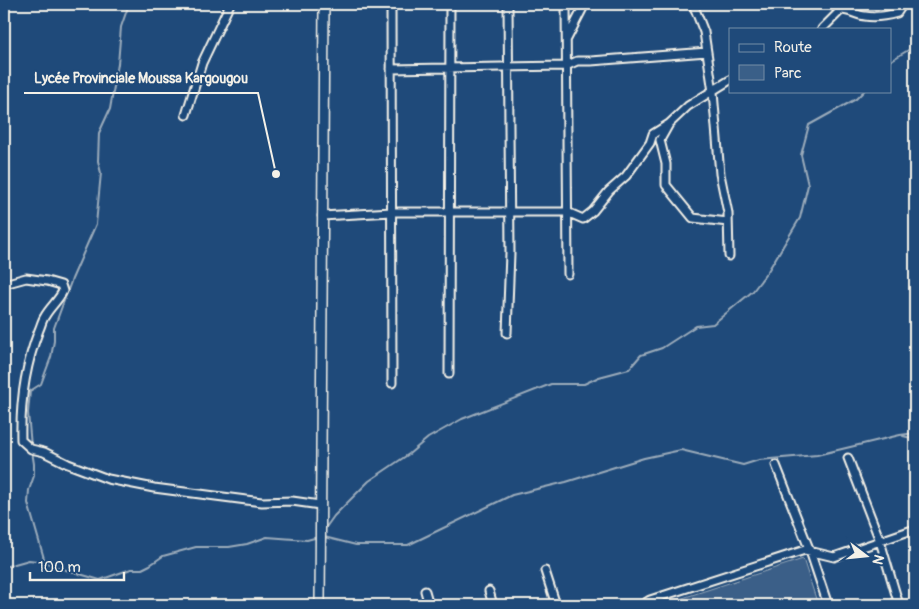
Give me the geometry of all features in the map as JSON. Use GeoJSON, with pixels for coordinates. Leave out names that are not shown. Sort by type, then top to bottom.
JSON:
{"type":"FeatureCollection","features":[{"type":"Feature","properties":{"kind":"main road"},"geometry":{"type":"LineString","coordinates":[[320,605],[324,4]]}},
{"type":"Feature","properties":{"kind":"street"},"geometry":{"type":"LineString","coordinates":[[186,115],[202,63],[230,4]]}},
{"type":"Feature","properties":{"kind":"street"},"geometry":{"type":"LineString","coordinates":[[391,4],[392,383]]}},
{"type":"Feature","properties":{"kind":"street"},"geometry":{"type":"LineString","coordinates":[[449,374],[450,4]]}},
{"type":"Feature","properties":{"kind":"street"},"geometry":{"type":"LineString","coordinates":[[507,333],[510,253],[508,4]]}},
{"type":"Feature","properties":{"kind":"street"},"geometry":{"type":"LineString","coordinates":[[566,4],[568,274]]}},
{"type":"Feature","properties":{"kind":"street"},"geometry":{"type":"LineString","coordinates":[[566,40],[586,4]]}},
{"type":"Feature","properties":{"kind":"street"},"geometry":{"type":"LineString","coordinates":[[693,4],[704,32],[713,90],[720,174],[728,222],[729,256]]}},
{"type":"Feature","properties":{"kind":"street"},"geometry":{"type":"LineString","coordinates":[[830,4],[841,10],[849,10],[863,16],[875,17],[897,14],[903,4]]}},
{"type":"Feature","properties":{"kind":"street"},"geometry":{"type":"LineString","coordinates":[[823,28],[841,10]]}},
{"type":"Feature","properties":{"kind":"street"},"geometry":{"type":"LineString","coordinates":[[392,69],[566,66],[577,61],[707,52]]}},
{"type":"Feature","properties":{"kind":"street"},"geometry":{"type":"LineString","coordinates":[[322,216],[392,212],[567,212],[583,218],[593,211],[609,191],[626,176],[650,143],[654,134],[669,124],[688,106],[729,81]]}},
{"type":"Feature","properties":{"kind":"street"},"geometry":{"type":"LineString","coordinates":[[669,124],[660,140],[666,164],[666,185],[693,218],[728,222]]}},
{"type":"Feature","properties":{"kind":"street"},"geometry":{"type":"LineString","coordinates":[[4,284],[26,278],[54,282],[61,285],[63,291],[57,302],[45,316],[34,342],[25,380],[20,411],[21,440],[31,449],[44,452],[68,464],[108,479],[262,502],[292,501],[320,505]]}},
{"type":"Feature","properties":{"kind":"street"},"geometry":{"type":"LineString","coordinates":[[848,458],[880,541],[899,605]]}},
{"type":"Feature","properties":{"kind":"street"},"geometry":{"type":"LineString","coordinates":[[776,465],[810,551],[828,605]]}},
{"type":"Feature","properties":{"kind":"street"},"geometry":{"type":"LineString","coordinates":[[642,605],[650,600],[806,550],[834,557],[915,529]]}},
{"type":"Feature","properties":{"kind":"street"},"geometry":{"type":"LineString","coordinates":[[546,571],[556,605]]}},
{"type":"Feature","properties":{"kind":"street"},"geometry":{"type":"LineString","coordinates":[[425,591],[429,605]]}},
{"type":"Feature","properties":{"kind":"street"},"geometry":{"type":"LineString","coordinates":[[488,591],[493,605]]}},
{"type":"Feature","properties":{"kind":"green space"},"geometry":{"type":"Polygon","coordinates":[[[803,559],[818,605],[661,605],[803,559]]]}},
{"type":"Feature","properties":{"kind":"waterway"},"geometry":{"type":"LineString","coordinates":[[31,446],[28,413],[30,391],[41,384],[51,357],[54,328],[72,279],[96,224],[101,173],[98,161],[99,133],[110,109],[118,64],[121,27],[129,4]]}},
{"type":"Feature","properties":{"kind":"waterway"},"geometry":{"type":"LineString","coordinates":[[911,4],[915,16]]}},
{"type":"Feature","properties":{"kind":"waterway"},"geometry":{"type":"LineString","coordinates":[[892,60],[915,46]]}},
{"type":"Feature","properties":{"kind":"waterway"},"geometry":{"type":"LineString","coordinates":[[324,530],[334,516],[369,481],[409,454],[428,438],[462,419],[551,384],[584,384],[599,377],[629,369],[641,355],[662,348],[696,326],[713,324],[753,291],[768,271],[800,218],[808,185],[801,155],[809,125],[856,99],[863,92]]}},
{"type":"Feature","properties":{"kind":"waterway"},"geometry":{"type":"LineString","coordinates":[[324,537],[356,545],[408,545],[512,495],[566,482],[644,458],[681,450],[743,465],[759,460],[817,455],[915,433]]}},
{"type":"Feature","properties":{"kind":"waterway"},"geometry":{"type":"LineString","coordinates":[[903,436],[915,439]]}},
{"type":"Feature","properties":{"kind":"waterway"},"geometry":{"type":"LineString","coordinates":[[32,451],[34,476],[29,490],[28,503],[45,562]]}},
{"type":"Feature","properties":{"kind":"waterway"},"geometry":{"type":"LineString","coordinates":[[4,567],[29,560],[45,562],[100,580],[131,569],[142,569],[163,556],[196,547],[229,547],[247,544],[267,537],[307,540],[318,537]]}},
{"type":"Feature","properties":{"kind":"place","name":"Lycée Provinciale Moussa Kargougou"},"geometry":{"type":"Point","coordinates":[276,174]}}]}
